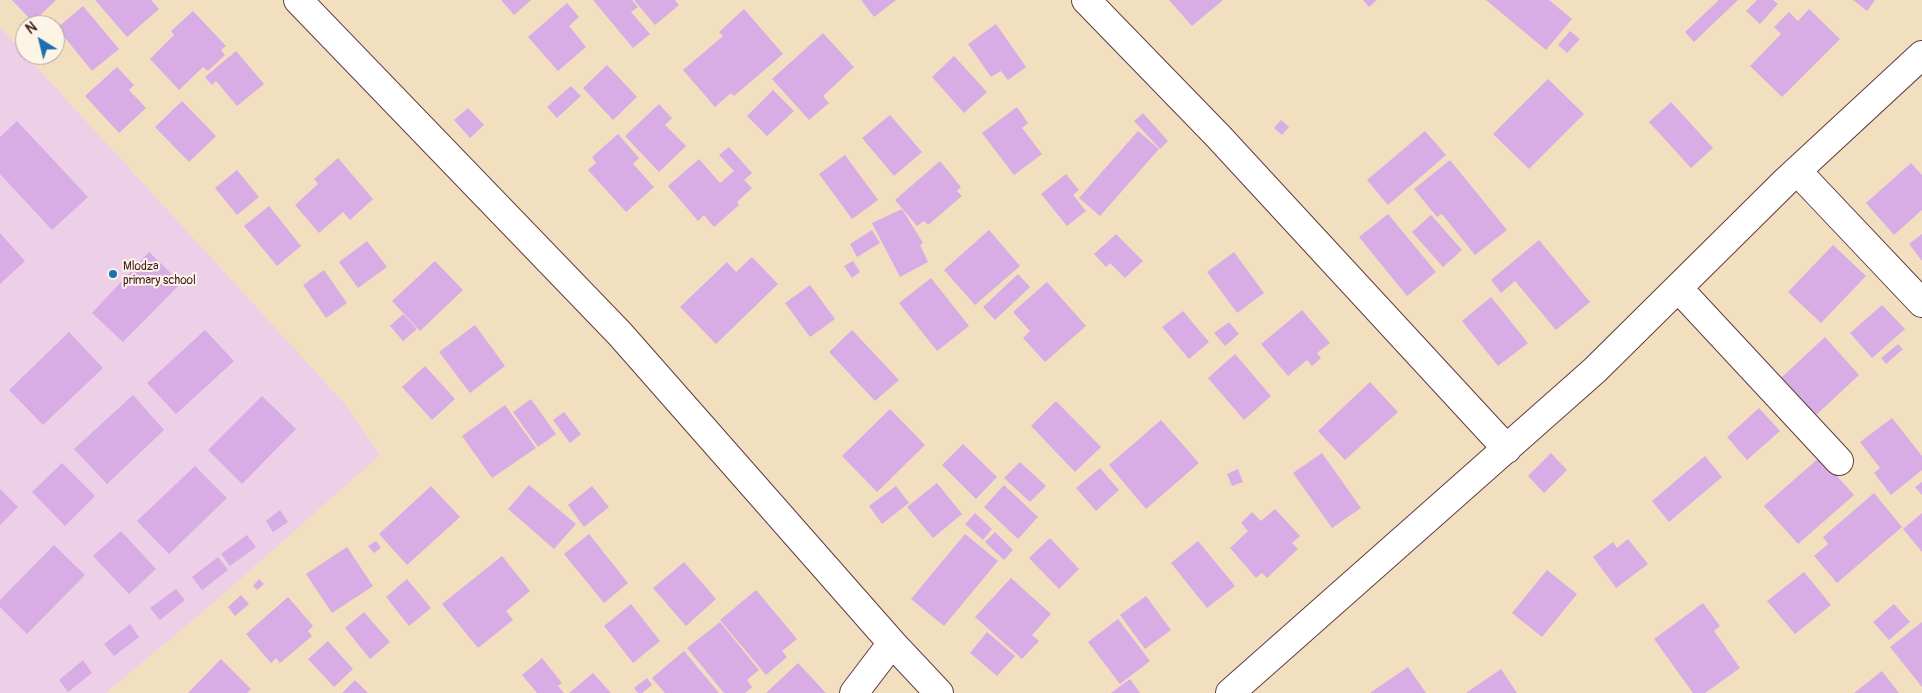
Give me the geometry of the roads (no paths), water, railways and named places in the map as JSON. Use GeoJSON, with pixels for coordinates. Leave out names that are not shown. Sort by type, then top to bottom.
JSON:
{"type":"FeatureCollection","features":[{"type":"Feature","properties":{"kind":"street"},"geometry":{"type":"LineString","coordinates":[[298,0],[620,334],[892,644],[939,693]]}},
{"type":"Feature","properties":{"kind":"street"},"geometry":{"type":"LineString","coordinates":[[1086,0],[1218,136],[1507,450]]}},
{"type":"Feature","properties":{"kind":"street"},"geometry":{"type":"LineString","coordinates":[[1230,693],[1596,370],[1797,171],[1922,55]]}},
{"type":"Feature","properties":{"kind":"street"},"geometry":{"type":"LineString","coordinates":[[1797,171],[1922,302]]}},
{"type":"Feature","properties":{"kind":"street"},"geometry":{"type":"LineString","coordinates":[[1678,288],[1839,461]]}},
{"type":"Feature","properties":{"kind":"street"},"geometry":{"type":"LineString","coordinates":[[854,693],[892,644]]}},
{"type":"Feature","properties":{"kind":"place","name":"Mlodza primary school"},"geometry":{"type":"Point","coordinates":[113,274]}}]}
